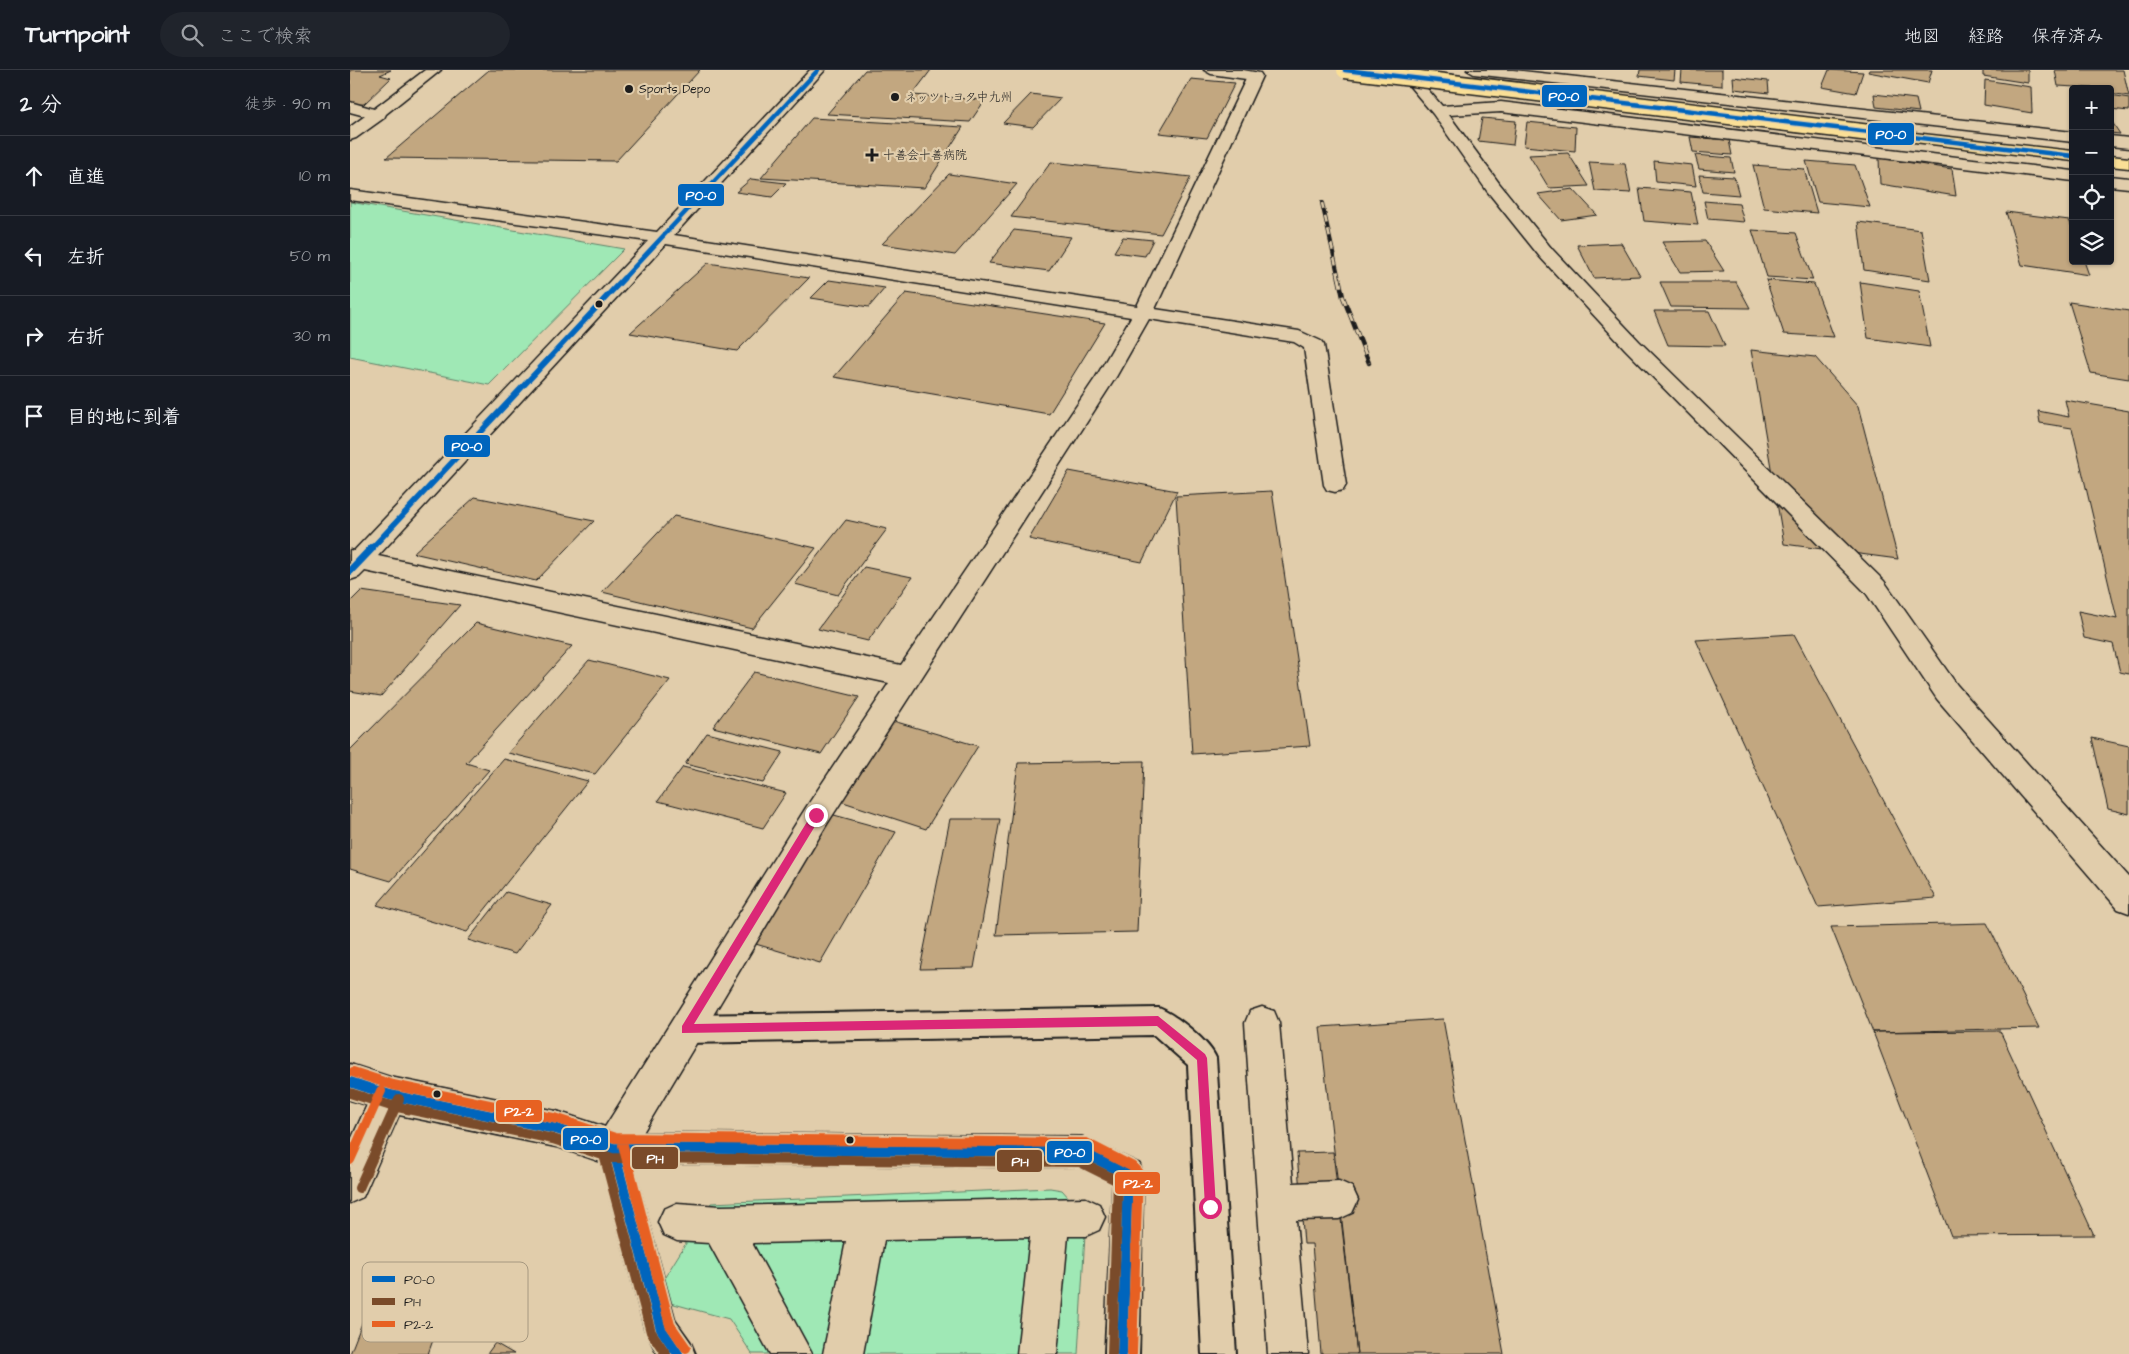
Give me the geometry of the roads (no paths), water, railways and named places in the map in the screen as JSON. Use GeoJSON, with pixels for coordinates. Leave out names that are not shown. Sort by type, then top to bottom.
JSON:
{"type":"FeatureCollection","features":[{"type":"Feature","properties":{"kind":"highway"},"geometry":{"type":"LineString","coordinates":[[1345,70],[2069,156]]}},
{"type":"Feature","properties":{"kind":"highway"},"geometry":{"type":"LineString","coordinates":[[2114,161],[2129,163]]}},
{"type":"Feature","properties":{"kind":"street"},"geometry":{"type":"LineString","coordinates":[[350,135],[379,115],[434,70]]}},
{"type":"Feature","properties":{"kind":"street"},"geometry":{"type":"LineString","coordinates":[[353,564],[663,238],[818,70]]}},
{"type":"Feature","properties":{"kind":"street"},"geometry":{"type":"LineString","coordinates":[[350,1082],[390,1095],[556,1129],[613,1148],[816,815],[1106,377],[1143,313],[1257,73],[1211,70]]}},
{"type":"Feature","properties":{"kind":"street"},"geometry":{"type":"LineString","coordinates":[[1403,70],[1438,111],[1487,179],[1546,253],[1632,345],[1875,587],[1948,692],[2129,899]]}},
{"type":"Feature","properties":{"kind":"street"},"geometry":{"type":"LineString","coordinates":[[1474,70],[1584,76],[2069,137]]}},
{"type":"Feature","properties":{"kind":"street"},"geometry":{"type":"LineString","coordinates":[[1438,111],[1501,107],[2069,176]]}},
{"type":"Feature","properties":{"kind":"street"},"geometry":{"type":"LineString","coordinates":[[350,108],[379,115]]}},
{"type":"Feature","properties":{"kind":"street"},"geometry":{"type":"LineString","coordinates":[[2114,141],[2129,143]]}},
{"type":"Feature","properties":{"kind":"street"},"geometry":{"type":"LineString","coordinates":[[2114,182],[2129,184]]}},
{"type":"Feature","properties":{"kind":"street"},"geometry":{"type":"LineString","coordinates":[[350,195],[663,238],[1299,337],[1314,345],[1335,485]]}},
{"type":"Feature","properties":{"kind":"street"},"geometry":{"type":"LineString","coordinates":[[353,564],[908,677]]}},
{"type":"Feature","properties":{"kind":"street"},"geometry":{"type":"LineString","coordinates":[[1262,1023],[1288,1354]]}},
{"type":"Feature","properties":{"kind":"street"},"geometry":{"type":"LineString","coordinates":[[350,1184],[390,1095]]}},
{"type":"Feature","properties":{"kind":"street"},"geometry":{"type":"LineString","coordinates":[[1275,1202],[1339,1200]]}},
{"type":"Feature","properties":{"kind":"street"},"geometry":{"type":"LineString","coordinates":[[678,1222],[720,1225],[1068,1217],[1037,1354]]}},
{"type":"Feature","properties":{"kind":"street"},"geometry":{"type":"LineString","coordinates":[[843,1354],[869,1221]]}},
{"type":"Feature","properties":{"kind":"street"},"geometry":{"type":"LineString","coordinates":[[720,1225],[792,1354]]}},
{"type":"Feature","properties":{"kind":"lane"},"geometry":{"type":"LineString","coordinates":[[685,1029],[1158,1021],[1202,1058],[1219,1354]]}},
{"type":"Feature","properties":{"kind":"lane"},"geometry":{"type":"LineString","coordinates":[[678,1354],[661,1329],[613,1148],[1082,1152],[1128,1174],[1122,1354]]}},
{"type":"Feature","properties":{"kind":"railway"},"geometry":{"type":"LineString","coordinates":[[1322,203],[1339,279]]}},
{"type":"Feature","properties":{"kind":"railway"},"geometry":{"type":"LineString","coordinates":[[1339,278],[1343,297],[1369,363]]}},
{"type":"Feature","properties":{"kind":"place","name":"Sports Depo"},"geometry":{"type":"Point","coordinates":[629,89]}},
{"type":"Feature","properties":{"kind":"place","name":"ネッツトヨタ中九州"},"geometry":{"type":"Point","coordinates":[895,97]}},
{"type":"Feature","properties":{"kind":"place","name":"十善会十善病院"},"geometry":{"type":"Point","coordinates":[872,155]}}]}
